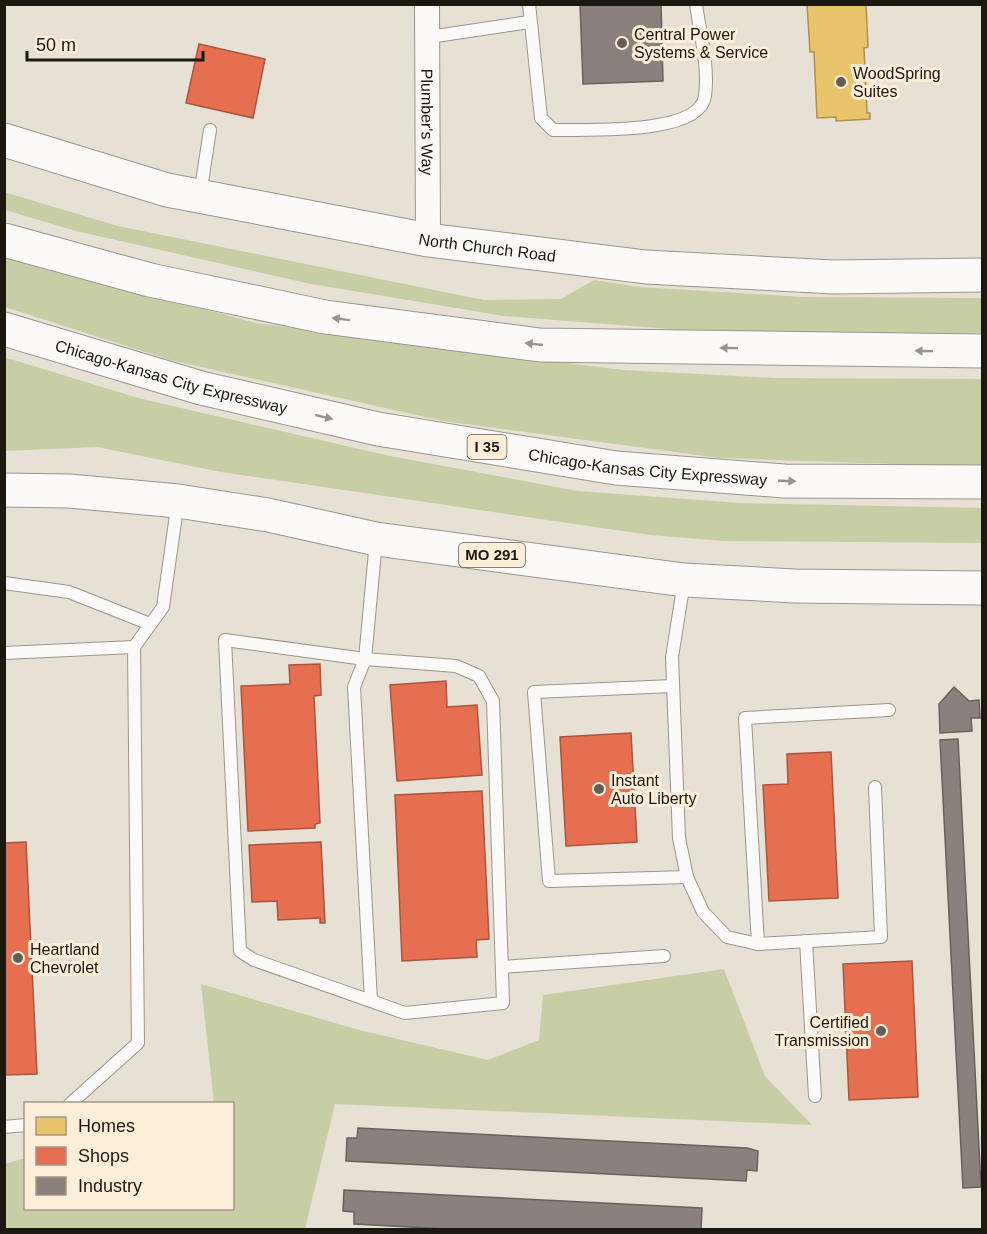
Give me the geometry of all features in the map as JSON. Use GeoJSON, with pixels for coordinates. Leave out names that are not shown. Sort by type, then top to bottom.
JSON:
{"type":"FeatureCollection","features":[{"type":"Feature","properties":{"kind":"main road","name":"North Church Road"},"geometry":{"type":"LineString","coordinates":[[4,140],[167,190],[428,240],[646,267],[834,277],[982,275]]}},
{"type":"Feature","properties":{"kind":"main road"},"geometry":{"type":"LineString","coordinates":[[4,240],[150,280],[325,317],[540,345],[982,351]]}},
{"type":"Feature","properties":{"kind":"main road","name":"Chicago-Kansas City Expressway"},"geometry":{"type":"LineString","coordinates":[[4,329],[201,388],[378,429],[616,468],[784,482],[982,482]]}},
{"type":"Feature","properties":{"kind":"main road","name":"MO 291"},"geometry":{"type":"LineString","coordinates":[[4,490],[69,491],[178,501],[268,516],[376,539],[684,580],[795,586],[982,588]]}},
{"type":"Feature","properties":{"kind":"street","name":"Plumber's Way"},"geometry":{"type":"LineString","coordinates":[[427,4],[429,37],[428,240]]}},
{"type":"Feature","properties":{"kind":"lane"},"geometry":{"type":"LineString","coordinates":[[529,4],[529,22],[541,118],[553,130],[667,125],[694,114],[705,98],[696,4]]}},
{"type":"Feature","properties":{"kind":"lane"},"geometry":{"type":"LineString","coordinates":[[429,37],[529,22]]}},
{"type":"Feature","properties":{"kind":"lane"},"geometry":{"type":"LineString","coordinates":[[200,196],[210,130]]}},
{"type":"Feature","properties":{"kind":"lane"},"geometry":{"type":"LineString","coordinates":[[72,1102],[138,1043],[134,647],[163,606],[178,501]]}},
{"type":"Feature","properties":{"kind":"lane"},"geometry":{"type":"LineString","coordinates":[[371,1001],[354,687],[365,659],[376,539]]}},
{"type":"Feature","properties":{"kind":"lane"},"geometry":{"type":"LineString","coordinates":[[684,580],[672,657],[679,838],[687,877],[704,912],[727,938],[758,944],[881,937],[875,787]]}},
{"type":"Feature","properties":{"kind":"lane"},"geometry":{"type":"LineString","coordinates":[[4,583],[69,592],[150,624]]}},
{"type":"Feature","properties":{"kind":"lane"},"geometry":{"type":"LineString","coordinates":[[225,640],[365,659],[456,666],[479,676],[493,701],[503,1003],[405,1013],[254,960],[240,951],[225,640]]}},
{"type":"Feature","properties":{"kind":"lane"},"geometry":{"type":"LineString","coordinates":[[4,654],[134,647]]}},
{"type":"Feature","properties":{"kind":"lane"},"geometry":{"type":"LineString","coordinates":[[673,686],[534,692],[549,881],[687,877]]}},
{"type":"Feature","properties":{"kind":"lane"},"geometry":{"type":"LineString","coordinates":[[758,944],[746,718],[889,710]]}},
{"type":"Feature","properties":{"kind":"lane"},"geometry":{"type":"LineString","coordinates":[[806,941],[815,1096]]}},
{"type":"Feature","properties":{"kind":"lane"},"geometry":{"type":"LineString","coordinates":[[502,967],[664,956]]}},
{"type":"Feature","properties":{"kind":"lane"},"geometry":{"type":"LineString","coordinates":[[4,1128],[24,1125]]}},
{"type":"Feature","properties":{"kind":"green space"},"geometry":{"type":"Polygon","coordinates":[[[4,192],[118,226],[484,300],[561,299],[594,280],[639,287],[804,297],[982,298],[982,333],[731,334],[504,316],[311,284],[76,231],[5,210],[4,192]]]}},
{"type":"Feature","properties":{"kind":"green space"},"geometry":{"type":"Polygon","coordinates":[[[5,256],[256,323],[449,349],[624,370],[775,378],[982,379],[982,467],[720,458],[443,421],[170,360],[5,307],[5,256]]]}},
{"type":"Feature","properties":{"kind":"green space"},"geometry":{"type":"Polygon","coordinates":[[[4,357],[138,398],[390,456],[578,491],[740,503],[982,508],[982,543],[724,541],[650,535],[221,472],[97,447],[5,451],[4,357]]]}},
{"type":"Feature","properties":{"kind":"green space"},"geometry":{"type":"Polygon","coordinates":[[[724,969],[765,1076],[812,1125],[335,1104],[305,1229],[5,1229],[5,1164],[24,1158],[24,1210],[234,1210],[234,1102],[214,1102],[201,984],[359,1030],[488,1060],[539,1040],[543,995],[724,969]]]}},
{"type":"Feature","properties":{"kind":"building: Homes","name":"WoodSpring Suites"},"geometry":{"type":"Polygon","coordinates":[[[807,4],[866,4],[868,47],[864,48],[867,113],[870,113],[870,119],[836,121],[836,117],[817,118],[814,52],[810,52],[807,4]]]}},
{"type":"Feature","properties":{"kind":"building: Shops"},"geometry":{"type":"Polygon","coordinates":[[[199,44],[265,59],[253,118],[186,103],[199,44]]]}},
{"type":"Feature","properties":{"kind":"building: Shops"},"geometry":{"type":"Polygon","coordinates":[[[320,664],[321,695],[314,696],[320,823],[315,824],[315,828],[248,831],[241,686],[290,684],[289,665],[320,664]]]}},
{"type":"Feature","properties":{"kind":"building: Shops"},"geometry":{"type":"Polygon","coordinates":[[[446,681],[447,707],[477,705],[482,775],[397,781],[390,685],[446,681]]]}},
{"type":"Feature","properties":{"kind":"building: Shops","name":"Instant Auto Liberty"},"geometry":{"type":"Polygon","coordinates":[[[631,733],[637,842],[566,846],[560,737],[631,733]]]}},
{"type":"Feature","properties":{"kind":"building: Shops"},"geometry":{"type":"Polygon","coordinates":[[[831,752],[838,898],[769,901],[763,785],[788,784],[787,754],[831,752]]]}},
{"type":"Feature","properties":{"kind":"building: Shops"},"geometry":{"type":"Polygon","coordinates":[[[482,791],[489,939],[476,940],[477,957],[402,961],[395,795],[482,791]]]}},
{"type":"Feature","properties":{"kind":"building: Shops","name":"Heartland Chevrolet"},"geometry":{"type":"Polygon","coordinates":[[[26,842],[37,1074],[4,1075],[4,843],[26,842]]]}},
{"type":"Feature","properties":{"kind":"building: Shops"},"geometry":{"type":"Polygon","coordinates":[[[321,842],[325,923],[320,923],[320,918],[278,920],[277,901],[252,902],[249,845],[321,842]]]}},
{"type":"Feature","properties":{"kind":"building: Shops","name":"Certified Transmission"},"geometry":{"type":"Polygon","coordinates":[[[912,961],[918,1097],[849,1100],[843,964],[912,961]]]}},
{"type":"Feature","properties":{"kind":"building: Industry","name":"Central Power Systems & Service"},"geometry":{"type":"Polygon","coordinates":[[[580,4],[661,4],[663,81],[583,84],[580,4]]]}},
{"type":"Feature","properties":{"kind":"building: Industry"},"geometry":{"type":"Polygon","coordinates":[[[954,687],[969,701],[979,700],[980,718],[971,718],[972,731],[940,733],[939,704],[954,687]]]}},
{"type":"Feature","properties":{"kind":"building: Industry"},"geometry":{"type":"Polygon","coordinates":[[[958,739],[981,1187],[963,1188],[940,740],[958,739]]]}},
{"type":"Feature","properties":{"kind":"building: Industry"},"geometry":{"type":"Polygon","coordinates":[[[358,1128],[747,1148],[758,1151],[757,1171],[747,1170],[746,1181],[346,1161],[347,1138],[357,1138],[358,1128]]]}},
{"type":"Feature","properties":{"kind":"building: Industry"},"geometry":{"type":"Polygon","coordinates":[[[344,1190],[702,1208],[701,1230],[465,1230],[354,1224],[354,1212],[343,1211],[344,1190]]]}},
{"type":"Feature","properties":{"kind":"place","name":"Central Power Systems & Service"},"geometry":{"type":"Point","coordinates":[622,43]}},
{"type":"Feature","properties":{"kind":"place","name":"WoodSpring Suites"},"geometry":{"type":"Point","coordinates":[841,82]}},
{"type":"Feature","properties":{"kind":"place","name":"Instant Auto Liberty"},"geometry":{"type":"Point","coordinates":[599,789]}},
{"type":"Feature","properties":{"kind":"place","name":"Heartland Chevrolet"},"geometry":{"type":"Point","coordinates":[18,958]}},
{"type":"Feature","properties":{"kind":"place","name":"Certified Transmission"},"geometry":{"type":"Point","coordinates":[881,1031]}}]}
